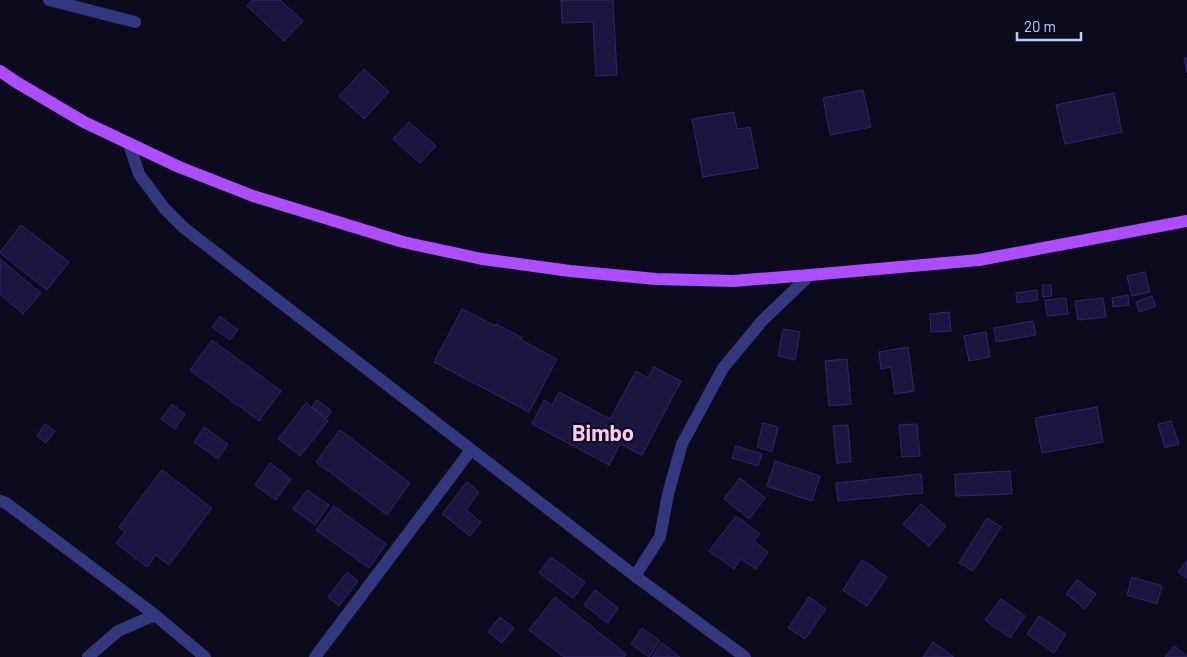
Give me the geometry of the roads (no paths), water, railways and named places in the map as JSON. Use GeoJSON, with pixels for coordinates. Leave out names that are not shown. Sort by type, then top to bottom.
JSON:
{"type":"FeatureCollection","features":[{"type":"Feature","properties":{"kind":"main road"},"geometry":{"type":"LineString","coordinates":[[0,71],[84,122],[179,167],[253,196],[403,242],[482,259],[570,271],[656,279],[733,281],[810,275],[979,260],[1187,221]]}},
{"type":"Feature","properties":{"kind":"street"},"geometry":{"type":"LineString","coordinates":[[49,0],[135,22]]}},
{"type":"Feature","properties":{"kind":"street"},"geometry":{"type":"LineString","coordinates":[[129,144],[138,174],[164,208],[184,228],[635,576],[745,657]]}},
{"type":"Feature","properties":{"kind":"street"},"geometry":{"type":"LineString","coordinates":[[635,576],[660,537],[668,494],[682,444],[723,368],[762,321],[810,275]]}},
{"type":"Feature","properties":{"kind":"street"},"geometry":{"type":"LineString","coordinates":[[315,657],[471,450]]}},
{"type":"Feature","properties":{"kind":"street"},"geometry":{"type":"LineString","coordinates":[[0,501],[6,503],[156,615],[205,657]]}},
{"type":"Feature","properties":{"kind":"street"},"geometry":{"type":"LineString","coordinates":[[88,657],[118,631],[156,615]]}},
{"type":"Feature","properties":{"kind":"district","name":"Bimbo"},"geometry":{"type":"Point","coordinates":[603,433]}}]}
